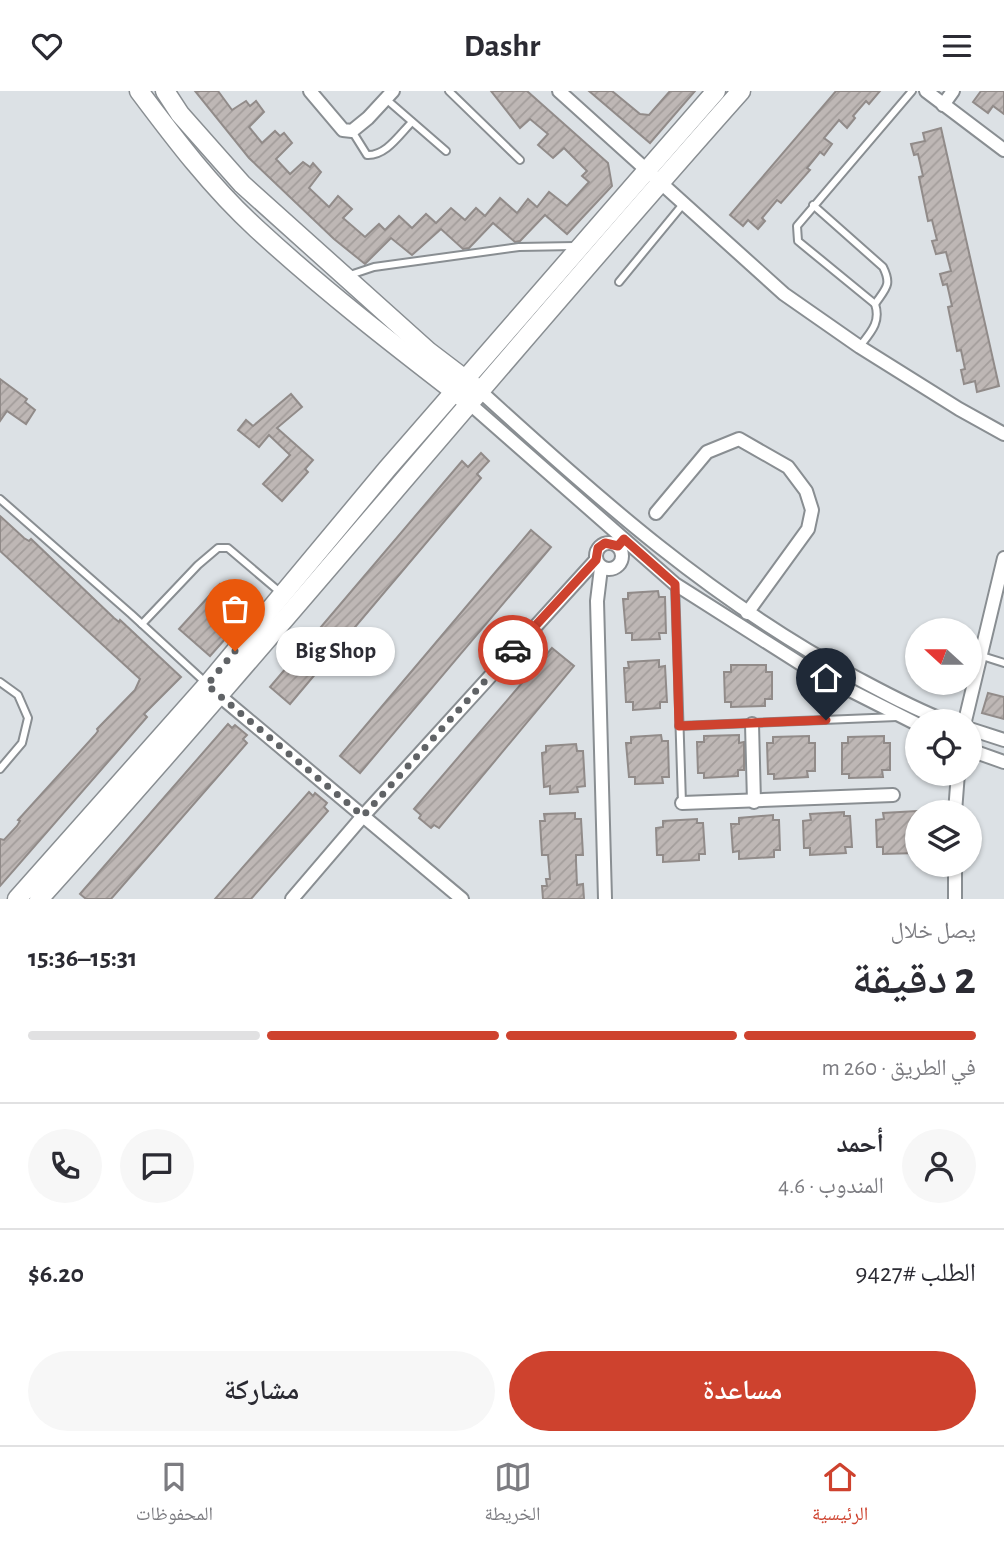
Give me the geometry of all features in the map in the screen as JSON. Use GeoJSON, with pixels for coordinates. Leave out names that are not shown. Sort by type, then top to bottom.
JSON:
{"type":"FeatureCollection","features":[{"type":"Feature","properties":{"kind":"main road"},"geometry":{"type":"LineString","coordinates":[[139,91],[215,186],[255,228],[312,277],[474,396]]}},
{"type":"Feature","properties":{"kind":"main road"},"geometry":{"type":"LineString","coordinates":[[165,91],[180,114],[242,184],[428,351],[459,385]]}},
{"type":"Feature","properties":{"kind":"main road"},"geometry":{"type":"LineString","coordinates":[[213,691],[282,594],[459,385],[716,91]]}},
{"type":"Feature","properties":{"kind":"main road"},"geometry":{"type":"LineString","coordinates":[[34,896],[741,91]]}},
{"type":"Feature","properties":{"kind":"street"},"geometry":{"type":"LineString","coordinates":[[310,91],[343,130],[352,131],[389,95]]}},
{"type":"Feature","properties":{"kind":"street"},"geometry":{"type":"LineString","coordinates":[[559,91],[784,294],[860,347],[959,409],[1004,433]]}},
{"type":"Feature","properties":{"kind":"street"},"geometry":{"type":"LineString","coordinates":[[926,91],[1002,143]]}},
{"type":"Feature","properties":{"kind":"street"},"geometry":{"type":"LineString","coordinates":[[943,105],[953,91]]}},
{"type":"Feature","properties":{"kind":"street"},"geometry":{"type":"LineString","coordinates":[[474,396],[634,528],[747,613],[913,709]]}},
{"type":"Feature","properties":{"kind":"street"},"geometry":{"type":"LineString","coordinates":[[474,396],[621,543],[675,584],[811,671],[905,719]]}},
{"type":"Feature","properties":{"kind":"street"},"geometry":{"type":"LineString","coordinates":[[656,513],[707,452],[739,439],[788,467],[810,500],[811,519],[803,537],[747,613]]}},
{"type":"Feature","properties":{"kind":"street"},"geometry":{"type":"LineString","coordinates":[[598,564],[610,570],[618,566],[622,554],[621,543],[634,528]]}},
{"type":"Feature","properties":{"kind":"street"},"geometry":{"type":"LineString","coordinates":[[605,899],[596,552],[601,545],[621,543]]}},
{"type":"Feature","properties":{"kind":"street"},"geometry":{"type":"LineString","coordinates":[[982,648],[1004,558]]}},
{"type":"Feature","properties":{"kind":"street"},"geometry":{"type":"LineString","coordinates":[[292,899],[363,816],[598,564]]}},
{"type":"Feature","properties":{"kind":"street"},"geometry":{"type":"LineString","coordinates":[[213,691],[462,899]]}},
{"type":"Feature","properties":{"kind":"street"},"geometry":{"type":"LineString","coordinates":[[752,724],[754,802]]}},
{"type":"Feature","properties":{"kind":"street"},"geometry":{"type":"LineString","coordinates":[[982,733],[1004,740]]}},
{"type":"Feature","properties":{"kind":"street"},"geometry":{"type":"LineString","coordinates":[[982,754],[1004,761]]}},
{"type":"Feature","properties":{"kind":"street"},"geometry":{"type":"LineString","coordinates":[[682,803],[893,795]]}},
{"type":"Feature","properties":{"kind":"street"},"geometry":{"type":"LineString","coordinates":[[955,877],[955,899]]}},
{"type":"Feature","properties":{"kind":"lane"},"geometry":{"type":"LineString","coordinates":[[449,91],[520,160]]}},
{"type":"Feature","properties":{"kind":"lane"},"geometry":{"type":"LineString","coordinates":[[860,347],[877,323],[875,304],[798,241],[797,226],[912,91]]}},
{"type":"Feature","properties":{"kind":"lane"},"geometry":{"type":"LineString","coordinates":[[389,95],[412,122],[446,151]]}},
{"type":"Feature","properties":{"kind":"lane"},"geometry":{"type":"LineString","coordinates":[[352,131],[367,155],[373,155],[380,153],[412,122]]}},
{"type":"Feature","properties":{"kind":"lane"},"geometry":{"type":"LineString","coordinates":[[619,282],[684,203]]}},
{"type":"Feature","properties":{"kind":"lane"},"geometry":{"type":"LineString","coordinates":[[813,205],[883,267],[888,277],[888,285],[875,304]]}},
{"type":"Feature","properties":{"kind":"lane"},"geometry":{"type":"LineString","coordinates":[[345,277],[374,267],[519,247],[580,245]]}},
{"type":"Feature","properties":{"kind":"lane"},"geometry":{"type":"LineString","coordinates":[[0,499],[142,624],[213,691]]}},
{"type":"Feature","properties":{"kind":"lane"},"geometry":{"type":"LineString","coordinates":[[142,624],[198,565],[218,548],[228,548],[282,594]]}},
{"type":"Feature","properties":{"kind":"lane"},"geometry":{"type":"LineString","coordinates":[[675,584],[682,803]]}},
{"type":"Feature","properties":{"kind":"lane"},"geometry":{"type":"LineString","coordinates":[[982,657],[1004,663]]}},
{"type":"Feature","properties":{"kind":"lane"},"geometry":{"type":"LineString","coordinates":[[0,682],[18,695],[28,718],[22,743],[0,769]]}},
{"type":"Feature","properties":{"kind":"lane"},"geometry":{"type":"LineString","coordinates":[[679,726],[901,717]]}},
{"type":"Feature","properties":{"kind":"building"},"geometry":{"type":"Polygon","coordinates":[[[195,91],[218,91],[232,110],[246,101],[250,106],[256,101],[264,112],[249,127],[262,143],[275,131],[280,136],[284,133],[292,143],[276,159],[290,174],[303,162],[310,167],[313,163],[321,172],[309,188],[329,207],[338,196],[352,209],[343,218],[365,237],[379,224],[385,230],[399,216],[412,228],[426,214],[436,223],[451,208],[465,220],[476,208],[485,216],[500,198],[517,213],[528,199],[537,207],[549,192],[567,206],[589,182],[582,176],[587,171],[564,148],[553,158],[538,145],[548,134],[530,119],[520,128],[491,91],[527,91],[608,163],[612,186],[567,234],[545,215],[520,241],[515,242],[493,223],[469,248],[463,249],[441,229],[412,255],[391,238],[365,264],[334,239],[249,158],[195,91]]]}},
{"type":"Feature","properties":{"kind":"building"},"geometry":{"type":"Polygon","coordinates":[[[589,91],[612,91],[640,114],[649,115],[670,91],[695,91],[650,143],[589,91]]]}},
{"type":"Feature","properties":{"kind":"building"},"geometry":{"type":"Polygon","coordinates":[[[836,91],[880,91],[869,104],[866,101],[847,128],[839,120],[824,138],[832,144],[824,155],[820,152],[807,168],[810,170],[781,203],[777,200],[762,218],[765,221],[758,229],[748,220],[743,226],[730,215],[836,91]]]}},
{"type":"Feature","properties":{"kind":"building"},"geometry":{"type":"Polygon","coordinates":[[[981,91],[1004,91],[1004,114],[993,106],[988,113],[973,102],[981,91]]]}},
{"type":"Feature","properties":{"kind":"building"},"geometry":{"type":"Polygon","coordinates":[[[941,128],[999,386],[977,392],[975,381],[964,384],[961,370],[965,369],[961,350],[957,351],[948,307],[952,306],[947,284],[943,285],[940,274],[951,271],[946,252],[936,254],[932,241],[937,240],[932,220],[928,221],[919,177],[923,176],[918,154],[914,155],[911,144],[925,141],[923,133],[941,128]]]}},
{"type":"Feature","properties":{"kind":"building"},"geometry":{"type":"Polygon","coordinates":[[[0,379],[27,399],[25,402],[35,410],[26,424],[7,411],[0,421],[0,379]]]}},
{"type":"Feature","properties":{"kind":"building"},"geometry":{"type":"Polygon","coordinates":[[[291,394],[302,407],[277,428],[313,460],[305,469],[308,472],[282,501],[263,484],[290,455],[269,435],[259,447],[238,430],[246,420],[253,426],[291,394]]]}},
{"type":"Feature","properties":{"kind":"building"},"geometry":{"type":"Polygon","coordinates":[[[481,453],[489,461],[477,474],[481,478],[290,704],[270,687],[462,461],[468,467],[481,453]]]}},
{"type":"Feature","properties":{"kind":"building"},"geometry":{"type":"Polygon","coordinates":[[[0,516],[24,538],[29,541],[31,539],[181,677],[144,714],[147,717],[0,886],[0,839],[4,840],[17,826],[20,821],[18,820],[95,735],[97,729],[135,690],[140,679],[0,551],[0,516]]]}},
{"type":"Feature","properties":{"kind":"building"},"geometry":{"type":"Polygon","coordinates":[[[531,530],[551,547],[360,773],[340,756],[531,530]]]}},
{"type":"Feature","properties":{"kind":"building"},"geometry":{"type":"Polygon","coordinates":[[[220,584],[249,612],[210,656],[179,629],[220,584]]]}},
{"type":"Feature","properties":{"kind":"building"},"geometry":{"type":"Polygon","coordinates":[[[658,591],[659,597],[665,597],[666,633],[659,633],[660,639],[632,640],[632,633],[626,633],[623,599],[628,599],[628,593],[658,591]]]}},
{"type":"Feature","properties":{"kind":"building"},"geometry":{"type":"Polygon","coordinates":[[[552,648],[574,666],[439,828],[434,825],[431,828],[419,818],[421,815],[414,809],[552,648]]]}},
{"type":"Feature","properties":{"kind":"building"},"geometry":{"type":"Polygon","coordinates":[[[659,660],[659,667],[665,666],[667,702],[660,702],[660,708],[633,710],[633,702],[626,702],[624,668],[629,668],[628,662],[659,660]]]}},
{"type":"Feature","properties":{"kind":"building"},"geometry":{"type":"Polygon","coordinates":[[[731,665],[766,665],[766,672],[772,672],[772,699],[765,699],[765,706],[731,707],[731,702],[725,702],[724,672],[731,672],[731,665]]]}},
{"type":"Feature","properties":{"kind":"building"},"geometry":{"type":"Polygon","coordinates":[[[988,693],[1004,697],[1004,719],[982,713],[988,693]]]}},
{"type":"Feature","properties":{"kind":"building"},"geometry":{"type":"Polygon","coordinates":[[[228,724],[232,728],[235,725],[247,735],[243,739],[247,743],[111,899],[86,899],[80,894],[228,724]]]}},
{"type":"Feature","properties":{"kind":"building"},"geometry":{"type":"Polygon","coordinates":[[[661,735],[662,741],[668,741],[669,777],[662,777],[663,783],[635,784],[635,777],[629,777],[626,743],[631,743],[631,737],[661,735]]]}},
{"type":"Feature","properties":{"kind":"building"},"geometry":{"type":"Polygon","coordinates":[[[739,735],[739,743],[744,742],[744,770],[738,770],[738,776],[704,778],[704,773],[698,773],[697,742],[704,742],[704,736],[739,735]]]}},
{"type":"Feature","properties":{"kind":"building"},"geometry":{"type":"Polygon","coordinates":[[[809,736],[809,743],[815,743],[815,771],[807,771],[808,777],[774,779],[774,774],[768,774],[767,743],[773,743],[773,737],[809,736]]]}},
{"type":"Feature","properties":{"kind":"building"},"geometry":{"type":"Polygon","coordinates":[[[884,736],[884,743],[890,743],[890,770],[882,770],[883,777],[849,778],[849,774],[842,774],[842,743],[848,743],[848,737],[884,736]]]}},
{"type":"Feature","properties":{"kind":"building"},"geometry":{"type":"Polygon","coordinates":[[[576,744],[577,751],[583,751],[585,786],[577,787],[578,792],[550,794],[550,786],[544,787],[542,753],[546,752],[546,746],[576,744]]]}},
{"type":"Feature","properties":{"kind":"building"},"geometry":{"type":"Polygon","coordinates":[[[309,792],[313,796],[315,793],[327,803],[324,807],[328,811],[251,899],[215,899],[309,792]]]}},
{"type":"Feature","properties":{"kind":"building"},"geometry":{"type":"Polygon","coordinates":[[[844,812],[844,816],[850,816],[852,847],[845,847],[846,853],[810,855],[810,848],[804,848],[803,821],[811,820],[810,814],[844,812]]]}},
{"type":"Feature","properties":{"kind":"building"},"geometry":{"type":"Polygon","coordinates":[[[905,812],[905,853],[883,854],[883,847],[877,847],[876,820],[884,819],[883,813],[905,812]]]}},
{"type":"Feature","properties":{"kind":"building"},"geometry":{"type":"Polygon","coordinates":[[[575,813],[575,819],[581,819],[583,855],[576,855],[577,885],[583,884],[584,899],[543,899],[542,886],[547,886],[546,879],[550,879],[548,855],[542,855],[540,821],[545,821],[544,814],[575,813]]]}},
{"type":"Feature","properties":{"kind":"building"},"geometry":{"type":"Polygon","coordinates":[[[773,815],[773,820],[779,820],[780,850],[774,850],[774,857],[739,859],[739,851],[733,852],[731,824],[739,824],[739,818],[773,815]]]}},
{"type":"Feature","properties":{"kind":"building"},"geometry":{"type":"Polygon","coordinates":[[[697,819],[697,823],[703,823],[705,854],[699,854],[699,860],[663,862],[663,855],[657,855],[656,828],[663,827],[663,821],[697,819]]]}},
{"type":"Feature","properties":{"kind":"way so far"},"geometry":{"type":"LineString","coordinates":[[235,651],[207,685],[363,816],[513,650]]}},
{"type":"Feature","properties":{"kind":"place","name":"Big Shop"},"geometry":{"type":"Point","coordinates":[235,651]}},
{"type":"Feature","properties":{"kind":"route"},"geometry":{"type":"LineString","coordinates":[[513,650],[596,560],[598,548],[605,543],[618,546],[624,539],[675,584],[679,726],[826,720]]}}]}
